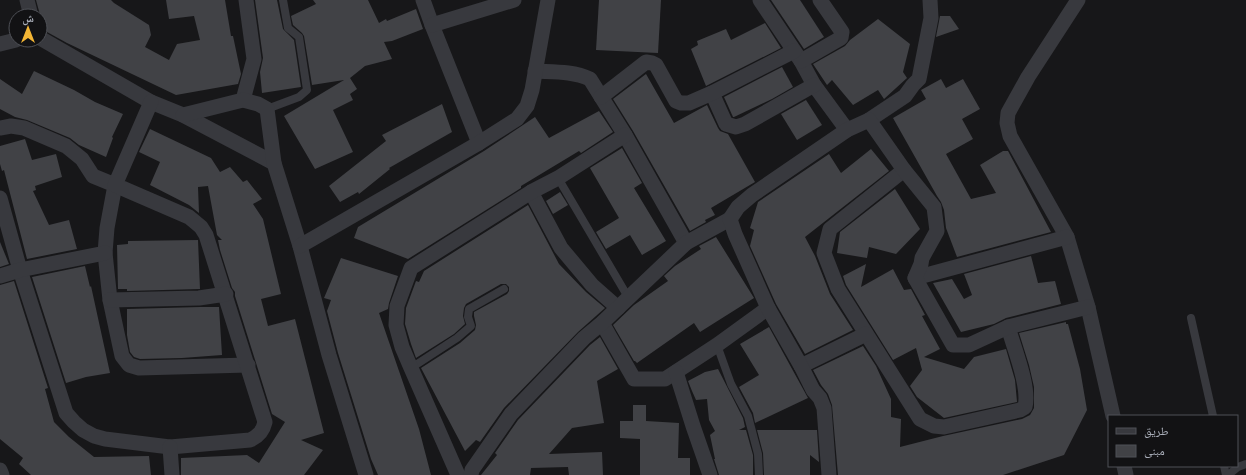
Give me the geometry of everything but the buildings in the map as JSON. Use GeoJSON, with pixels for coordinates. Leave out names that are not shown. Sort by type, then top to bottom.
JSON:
{"type":"FeatureCollection","features":[{"type":"Feature","properties":{"kind":"street"},"geometry":{"type":"LineString","coordinates":[[243,100],[254,59],[246,0]]}},
{"type":"Feature","properties":{"kind":"street"},"geometry":{"type":"LineString","coordinates":[[424,0],[432,25],[479,143]]}},
{"type":"Feature","properties":{"kind":"street"},"geometry":{"type":"LineString","coordinates":[[432,25],[514,0]]}},
{"type":"Feature","properties":{"kind":"street"},"geometry":{"type":"LineString","coordinates":[[300,246],[479,143],[517,119],[527,106],[548,0]]}},
{"type":"Feature","properties":{"kind":"street"},"geometry":{"type":"LineString","coordinates":[[760,0],[798,56],[814,85],[847,130]]}},
{"type":"Feature","properties":{"kind":"street"},"geometry":{"type":"LineString","coordinates":[[601,97],[646,62],[656,65],[676,101],[689,103],[841,38],[842,32],[820,0]]}},
{"type":"Feature","properties":{"kind":"street"},"geometry":{"type":"LineString","coordinates":[[471,475],[472,470],[511,414],[584,338],[602,323],[686,243],[730,219],[738,207],[752,195],[847,130],[869,120],[905,96],[919,79],[931,18],[930,0]]}},
{"type":"Feature","properties":{"kind":"street"},"geometry":{"type":"LineString","coordinates":[[1078,0],[1028,77],[1008,113],[1007,123],[1010,136],[1067,237],[1088,306],[1113,415]]}},
{"type":"Feature","properties":{"kind":"street"},"geometry":{"type":"LineString","coordinates":[[48,43],[151,102],[183,115],[274,163]]}},
{"type":"Feature","properties":{"kind":"street"},"geometry":{"type":"LineString","coordinates":[[535,71],[572,73],[590,79],[625,135],[686,243]]}},
{"type":"Feature","properties":{"kind":"street"},"geometry":{"type":"LineString","coordinates":[[712,93],[726,124],[736,127],[745,124],[814,85]]}},
{"type":"Feature","properties":{"kind":"street"},"geometry":{"type":"LineString","coordinates":[[183,115],[243,100],[258,104],[267,109],[274,163],[300,246],[329,355],[366,475]]}},
{"type":"Feature","properties":{"kind":"street"},"geometry":{"type":"LineString","coordinates":[[151,102],[115,185],[107,228],[105,253],[110,300],[122,356],[124,361],[134,367],[139,368],[248,365]]}},
{"type":"Feature","properties":{"kind":"street"},"geometry":{"type":"LineString","coordinates":[[869,120],[904,170],[934,207],[937,231],[922,258],[915,278]]}},
{"type":"Feature","properties":{"kind":"street"},"geometry":{"type":"LineString","coordinates":[[0,128],[11,126],[24,128],[66,146],[82,159],[93,176],[183,213],[195,221],[206,235],[266,422],[260,434],[250,440],[170,446],[105,439],[94,436],[83,430],[74,422],[66,413],[20,270],[0,198]]}},
{"type":"Feature","properties":{"kind":"street"},"geometry":{"type":"LineString","coordinates":[[458,475],[402,347],[396,325],[397,306],[411,268],[531,192],[558,178],[625,135]]}},
{"type":"Feature","properties":{"kind":"street"},"geometry":{"type":"LineString","coordinates":[[904,170],[830,229],[824,253],[838,289],[920,419],[934,426],[944,427],[1020,410],[1025,407],[1027,400],[1025,386],[1008,327]]}},
{"type":"Feature","properties":{"kind":"street"},"geometry":{"type":"LineString","coordinates":[[531,192],[561,248],[592,285],[623,303]]}},
{"type":"Feature","properties":{"kind":"street"},"geometry":{"type":"LineString","coordinates":[[730,219],[735,234],[768,308],[813,390],[820,398],[824,408],[829,475]]}},
{"type":"Feature","properties":{"kind":"street"},"geometry":{"type":"LineString","coordinates":[[915,278],[1067,237]]}},
{"type":"Feature","properties":{"kind":"street"},"geometry":{"type":"LineString","coordinates":[[0,276],[20,270],[105,253]]}},
{"type":"Feature","properties":{"kind":"street"},"geometry":{"type":"LineString","coordinates":[[915,278],[953,345],[969,345],[1008,327],[1088,306]]}},
{"type":"Feature","properties":{"kind":"street"},"geometry":{"type":"LineString","coordinates":[[110,300],[199,298],[226,294]]}},
{"type":"Feature","properties":{"kind":"street"},"geometry":{"type":"LineString","coordinates":[[602,323],[634,379],[665,379],[717,345],[768,308]]}},
{"type":"Feature","properties":{"kind":"street"},"geometry":{"type":"LineString","coordinates":[[801,366],[866,334]]}},
{"type":"Feature","properties":{"kind":"street"},"geometry":{"type":"LineString","coordinates":[[676,372],[710,475]]}},
{"type":"Feature","properties":{"kind":"street"},"geometry":{"type":"LineString","coordinates":[[170,446],[172,475]]}},
{"type":"Feature","properties":{"kind":"street"},"geometry":{"type":"LineString","coordinates":[[0,470],[2,475]]}},
{"type":"Feature","properties":{"kind":"lane"},"geometry":{"type":"LineString","coordinates":[[267,109],[300,97],[308,90],[300,37],[288,28],[283,0]]}},
{"type":"Feature","properties":{"kind":"lane"},"geometry":{"type":"LineString","coordinates":[[558,178],[623,303]]}},
{"type":"Feature","properties":{"kind":"lane"},"geometry":{"type":"LineString","coordinates":[[411,368],[457,338],[471,326],[468,317],[469,309],[504,289]]}},
{"type":"Feature","properties":{"kind":"lane"},"geometry":{"type":"LineString","coordinates":[[1191,318],[1213,415]]}},
{"type":"Feature","properties":{"kind":"lane"},"geometry":{"type":"LineString","coordinates":[[717,345],[731,384],[748,416],[758,454],[759,475]]}},
{"type":"Feature","properties":{"kind":"lane"},"geometry":{"type":"LineString","coordinates":[[1227,475],[1238,467],[1246,464]]}}]}
